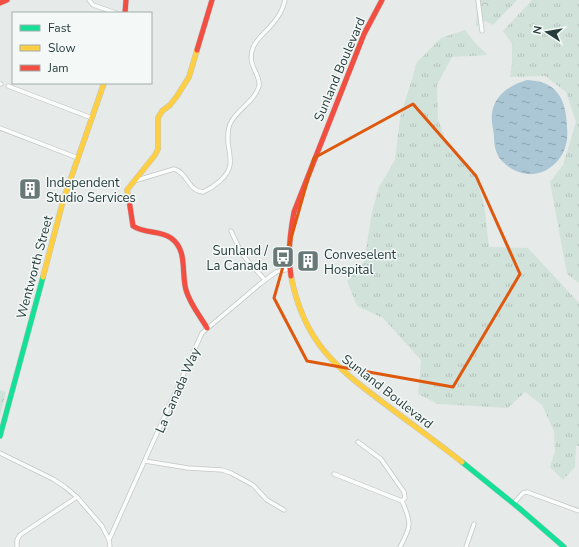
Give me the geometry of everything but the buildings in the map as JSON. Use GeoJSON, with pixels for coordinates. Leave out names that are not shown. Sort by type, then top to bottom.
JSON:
{"type":"FeatureCollection","features":[{"type":"Feature","properties":{"kind":"main road"},"geometry":{"type":"LineString","coordinates":[[124,12],[126,0]]}},
{"type":"Feature","properties":{"kind":"main road"},"geometry":{"type":"LineString","coordinates":[[207,328],[187,290],[184,267],[177,244],[172,237],[142,231],[133,226],[127,190],[155,155],[158,149],[158,118],[162,111],[178,96],[190,77],[212,0]]}},
{"type":"Feature","properties":{"kind":"main road","name":"Sunland Boulevard"},"geometry":{"type":"LineString","coordinates":[[381,0],[364,34],[296,205],[289,235],[289,269],[293,291],[302,316],[314,338],[332,362],[514,503],[564,547]]}},
{"type":"Feature","properties":{"kind":"main road","name":"Wentworth Street"},"geometry":{"type":"LineString","coordinates":[[0,436],[63,201],[104,84]]}},
{"type":"Feature","properties":{"kind":"street"},"geometry":{"type":"LineString","coordinates":[[89,0],[93,5],[113,12]]}},
{"type":"Feature","properties":{"kind":"street"},"geometry":{"type":"LineString","coordinates":[[134,181],[174,169],[180,171],[194,190],[203,192],[225,176],[230,164],[228,137],[229,125],[235,115],[252,98],[258,87],[258,78],[252,63],[252,49],[257,41],[280,16],[285,0]]}},
{"type":"Feature","properties":{"kind":"street"},"geometry":{"type":"LineString","coordinates":[[478,0],[482,31]]}},
{"type":"Feature","properties":{"kind":"street"},"geometry":{"type":"LineString","coordinates":[[8,86],[92,118]]}},
{"type":"Feature","properties":{"kind":"street"},"geometry":{"type":"LineString","coordinates":[[0,128],[78,158]]}},
{"type":"Feature","properties":{"kind":"street"},"geometry":{"type":"LineString","coordinates":[[231,230],[244,256],[265,280]]}},
{"type":"Feature","properties":{"kind":"street","name":"La Canada Way"},"geometry":{"type":"LineString","coordinates":[[109,540],[202,334],[207,328],[265,280],[279,271],[289,269]]}},
{"type":"Feature","properties":{"kind":"street"},"geometry":{"type":"LineString","coordinates":[[358,442],[381,459],[404,492],[405,498],[402,501]]}},
{"type":"Feature","properties":{"kind":"street"},"geometry":{"type":"LineString","coordinates":[[0,453],[54,479],[77,497],[102,526],[109,540],[110,547]]}},
{"type":"Feature","properties":{"kind":"street"},"geometry":{"type":"LineString","coordinates":[[145,461],[188,468],[231,472],[253,485],[267,500],[284,510]]}},
{"type":"Feature","properties":{"kind":"street"},"geometry":{"type":"LineString","coordinates":[[334,474],[402,501],[408,514],[409,525],[408,532],[400,547]]}},
{"type":"Feature","properties":{"kind":"street"},"geometry":{"type":"LineString","coordinates":[[514,503],[523,493],[527,492],[579,511]]}},
{"type":"Feature","properties":{"kind":"street"},"geometry":{"type":"LineString","coordinates":[[18,547],[17,540],[20,535],[77,497]]}},
{"type":"Feature","properties":{"kind":"street"},"geometry":{"type":"LineString","coordinates":[[466,547],[474,524]]}},
{"type":"Feature","properties":{"kind":"highlighted area"},"geometry":{"type":"Polygon","coordinates":[[[413,104],[476,176],[520,274],[453,387],[307,361],[274,298],[314,158],[413,104]]]}},
{"type":"Feature","properties":{"kind":"green space"},"geometry":{"type":"Polygon","coordinates":[[[475,0],[495,0],[488,18],[476,27],[477,12],[475,0]]]}},
{"type":"Feature","properties":{"kind":"green space"},"geometry":{"type":"Polygon","coordinates":[[[482,0],[517,0],[493,25],[485,21],[482,0]]]}},
{"type":"Feature","properties":{"kind":"green space"},"geometry":{"type":"Polygon","coordinates":[[[532,0],[579,0],[579,283],[567,274],[550,182],[563,165],[576,122],[566,92],[545,76],[510,77],[512,64],[512,44],[503,31],[532,0]]]}},
{"type":"Feature","properties":{"kind":"green space"},"geometry":{"type":"Polygon","coordinates":[[[465,30],[477,45],[488,55],[452,57],[437,85],[438,119],[449,149],[475,174],[484,204],[489,247],[528,248],[579,303],[579,446],[576,446],[575,467],[563,480],[550,467],[555,451],[554,431],[542,405],[525,392],[508,408],[438,404],[418,394],[421,360],[383,318],[357,306],[347,281],[364,262],[372,212],[379,187],[395,160],[400,118],[417,62],[441,38],[465,30]]]}},
{"type":"Feature","properties":{"kind":"green space"},"geometry":{"type":"Polygon","coordinates":[[[0,390],[6,392],[0,416],[0,390]]]}},
{"type":"Feature","properties":{"kind":"water"},"geometry":{"type":"Polygon","coordinates":[[[527,80],[546,84],[558,93],[565,108],[567,130],[565,147],[563,153],[557,161],[543,172],[534,174],[518,172],[502,161],[495,149],[492,122],[493,107],[499,96],[509,88],[527,80]]]}},
{"type":"Feature","properties":{"kind":"traffic: fast"},"geometry":{"type":"LineString","coordinates":[[0,436],[43,277]]}},
{"type":"Feature","properties":{"kind":"traffic: fast"},"geometry":{"type":"LineString","coordinates":[[462,462],[564,547]]}},
{"type":"Feature","properties":{"kind":"traffic: slow"},"geometry":{"type":"LineString","coordinates":[[129,200],[127,190],[155,155],[158,149],[158,118],[162,111],[170,105],[177,96],[189,77],[197,50]]}},
{"type":"Feature","properties":{"kind":"traffic: slow"},"geometry":{"type":"LineString","coordinates":[[43,277],[63,201],[104,84]]}},
{"type":"Feature","properties":{"kind":"traffic: slow"},"geometry":{"type":"LineString","coordinates":[[291,276],[304,320],[325,352],[370,393],[462,462]]}},
{"type":"Feature","properties":{"kind":"traffic: jam"},"geometry":{"type":"LineString","coordinates":[[0,3],[7,0]]}},
{"type":"Feature","properties":{"kind":"traffic: jam"},"geometry":{"type":"LineString","coordinates":[[125,12],[126,0]]}},
{"type":"Feature","properties":{"kind":"traffic: jam"},"geometry":{"type":"LineString","coordinates":[[197,50],[212,0]]}},
{"type":"Feature","properties":{"kind":"traffic: jam"},"geometry":{"type":"LineString","coordinates":[[291,276],[289,260],[291,228],[294,212],[364,34],[382,0]]}},
{"type":"Feature","properties":{"kind":"traffic: jam"},"geometry":{"type":"LineString","coordinates":[[129,200],[133,226],[142,230],[167,236],[171,238],[180,249],[186,290],[207,328]]}},
{"type":"Feature","properties":{"kind":"place","name":"Independent Studio Services"},"geometry":{"type":"Point","coordinates":[30,189]}},
{"type":"Feature","properties":{"kind":"place","name":"Sunland / La Canada"},"geometry":{"type":"Point","coordinates":[283,257]}},
{"type":"Feature","properties":{"kind":"place","name":"Conveselent Hospital"},"geometry":{"type":"Point","coordinates":[308,261]}}]}
